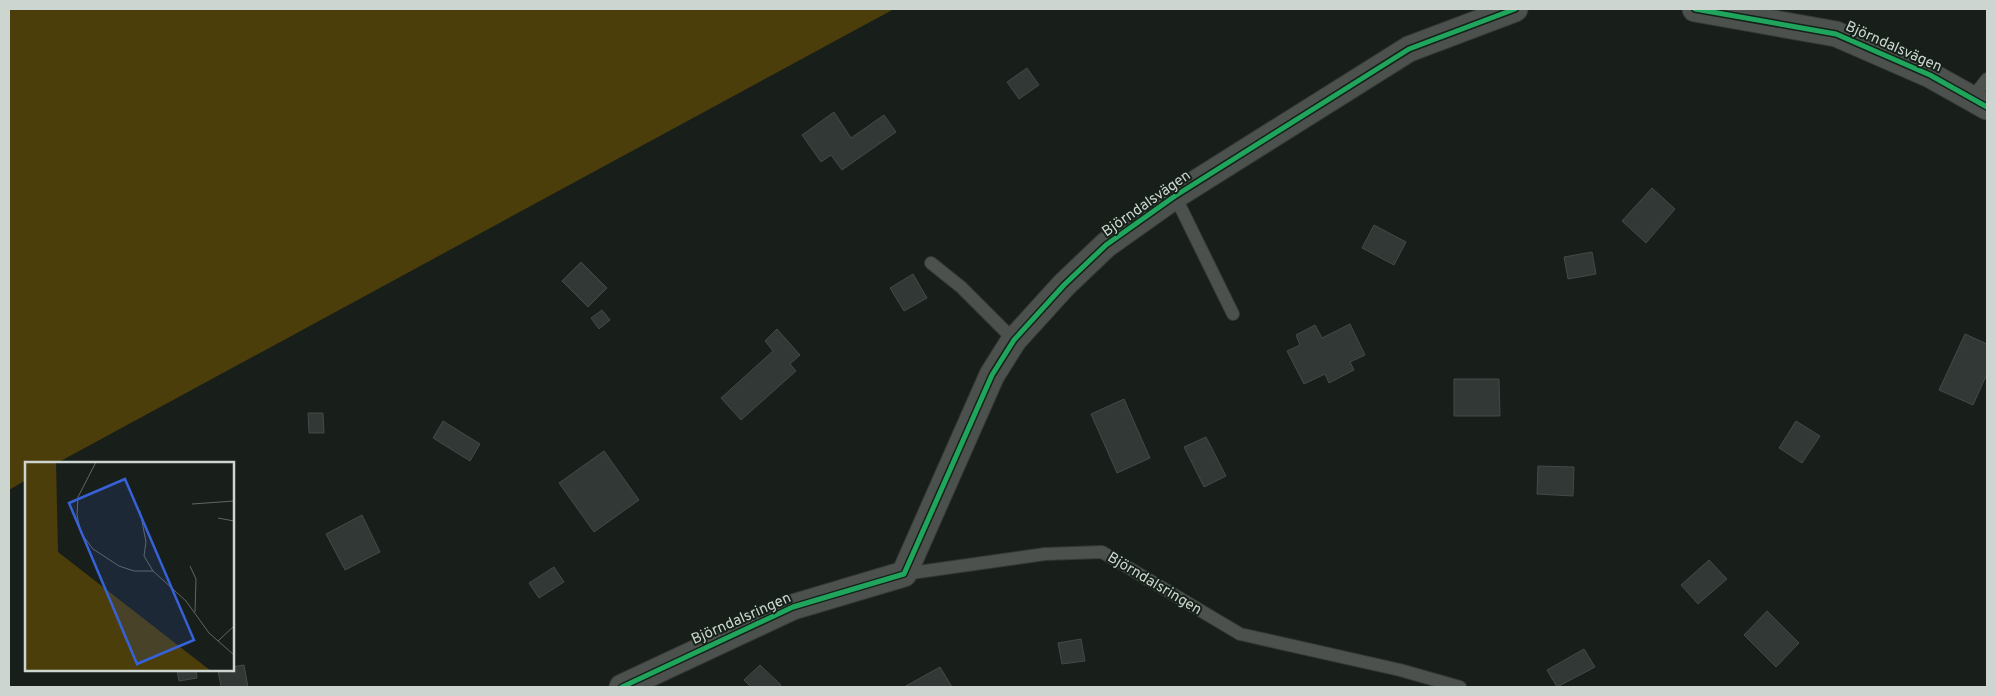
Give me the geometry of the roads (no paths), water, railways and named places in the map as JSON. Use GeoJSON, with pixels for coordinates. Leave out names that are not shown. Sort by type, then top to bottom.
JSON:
{"type":"FeatureCollection","features":[{"type":"Feature","properties":{"kind":"street","name":"Björndalsvägen"},"geometry":{"type":"LineString","coordinates":[[1695,9],[1836,34],[1930,75],[1982,94]]}},
{"type":"Feature","properties":{"kind":"street","name":"Björndalsvägen"},"geometry":{"type":"LineString","coordinates":[[904,574],[992,375],[1014,340],[1064,285],[1106,245],[1175,196],[1408,50],[1510,10]]}},
{"type":"Feature","properties":{"kind":"street","name":"Björndalsringen"},"geometry":{"type":"LineString","coordinates":[[622,687],[793,607],[904,574]]}},
{"type":"Feature","properties":{"kind":"lane"},"geometry":{"type":"LineString","coordinates":[[1175,196],[1233,314]]}},
{"type":"Feature","properties":{"kind":"lane"},"geometry":{"type":"LineString","coordinates":[[931,263],[961,287],[1014,340]]}},
{"type":"Feature","properties":{"kind":"lane","name":"Björndalsringen"},"geometry":{"type":"LineString","coordinates":[[904,574],[1045,554],[1102,552],[1240,634],[1400,670],[1460,687]]}}]}
